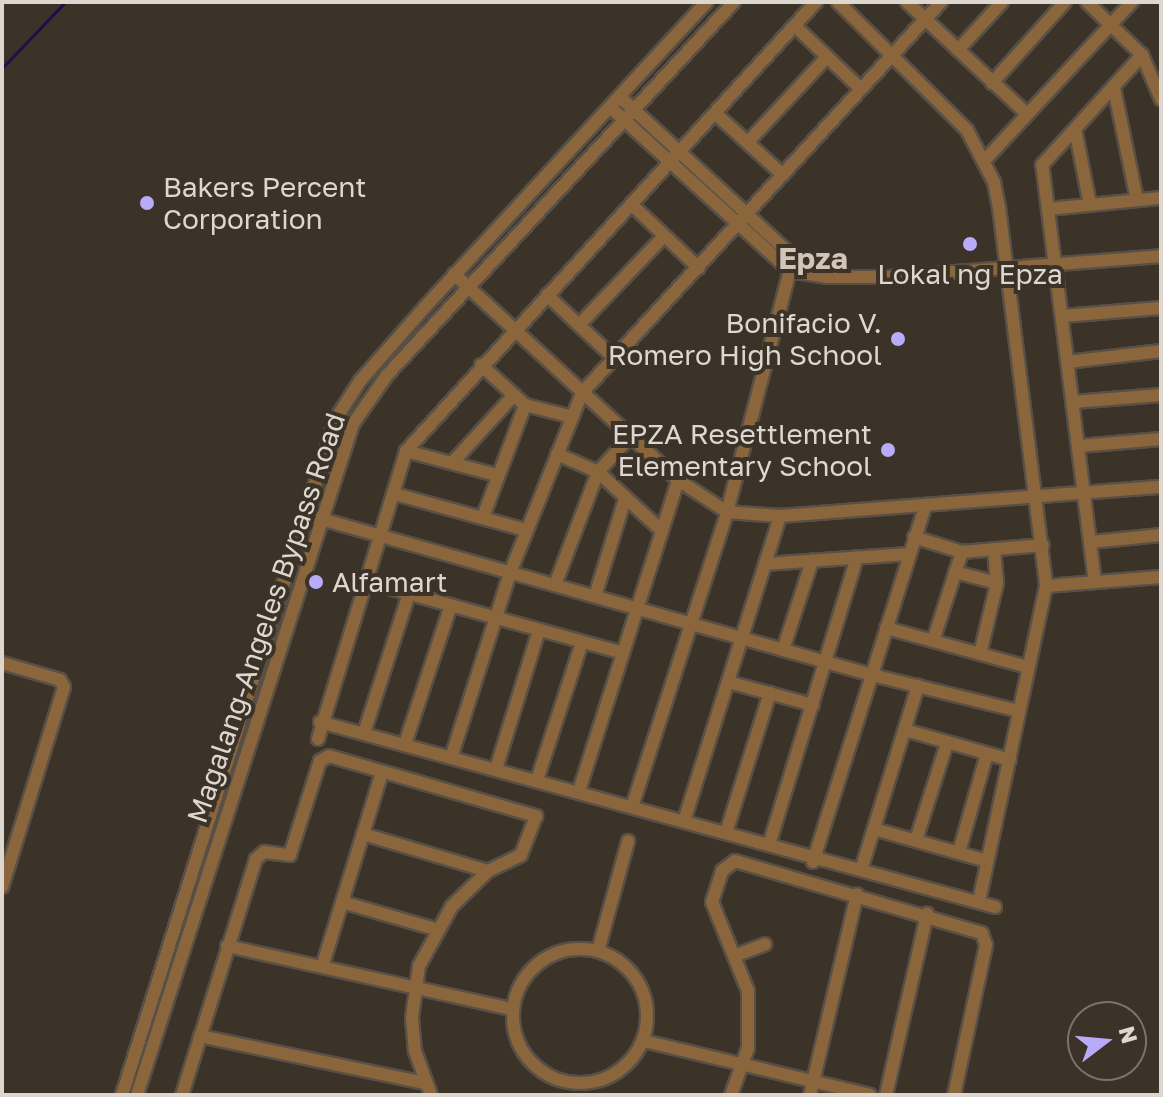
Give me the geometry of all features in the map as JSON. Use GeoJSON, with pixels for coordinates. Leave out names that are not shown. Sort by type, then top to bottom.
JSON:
{"type":"FeatureCollection","features":[{"type":"Feature","properties":{"kind":"street","name":"Magalang-Angeles Bypass Road"},"geometry":{"type":"LineString","coordinates":[[122,1095],[322,450],[346,399],[454,274],[707,2]]}},
{"type":"Feature","properties":{"kind":"street","name":"Magalang-Angeles Bypass Road"},"geometry":{"type":"LineString","coordinates":[[137,1095],[360,410],[734,2]]}},
{"type":"Feature","properties":{"kind":"street"},"geometry":{"type":"LineString","coordinates":[[318,739],[320,722],[395,494],[406,451],[512,330],[675,159],[816,2]]}},
{"type":"Feature","properties":{"kind":"street"},"geometry":{"type":"LineString","coordinates":[[838,2],[945,104],[985,160],[996,194],[1046,586],[979,902]]}},
{"type":"Feature","properties":{"kind":"street"},"geometry":{"type":"LineString","coordinates":[[907,2],[1027,114]]}},
{"type":"Feature","properties":{"kind":"street"},"geometry":{"type":"LineString","coordinates":[[451,758],[510,573],[582,393],[743,222],[941,2]]}},
{"type":"Feature","properties":{"kind":"street"},"geometry":{"type":"LineString","coordinates":[[958,50],[1002,2]]}},
{"type":"Feature","properties":{"kind":"street"},"geometry":{"type":"LineString","coordinates":[[992,83],[1065,2]]}},
{"type":"Feature","properties":{"kind":"street"},"geometry":{"type":"LineString","coordinates":[[1087,2],[1142,55],[1161,99]]}},
{"type":"Feature","properties":{"kind":"street"},"geometry":{"type":"LineString","coordinates":[[985,160],[1132,2]]}},
{"type":"Feature","properties":{"kind":"street"},"geometry":{"type":"LineString","coordinates":[[795,26],[861,89]]}},
{"type":"Feature","properties":{"kind":"street"},"geometry":{"type":"LineString","coordinates":[[1095,582],[1042,165],[1142,55]]}},
{"type":"Feature","properties":{"kind":"street"},"geometry":{"type":"LineString","coordinates":[[748,142],[827,57]]}},
{"type":"Feature","properties":{"kind":"street"},"geometry":{"type":"LineString","coordinates":[[1114,88],[1137,200]]}},
{"type":"Feature","properties":{"kind":"street"},"geometry":{"type":"LineString","coordinates":[[615,103],[635,112],[675,159]]}},
{"type":"Feature","properties":{"kind":"street"},"geometry":{"type":"LineString","coordinates":[[615,103],[626,123],[675,159],[790,271],[809,275],[890,277],[1161,256]]}},
{"type":"Feature","properties":{"kind":"street"},"geometry":{"type":"LineString","coordinates":[[715,113],[783,175]]}},
{"type":"Feature","properties":{"kind":"street"},"geometry":{"type":"LineString","coordinates":[[1075,129],[1090,205]]}},
{"type":"Feature","properties":{"kind":"street"},"geometry":{"type":"LineString","coordinates":[[1048,209],[1161,198]]}},
{"type":"Feature","properties":{"kind":"street"},"geometry":{"type":"LineString","coordinates":[[631,204],[699,268]]}},
{"type":"Feature","properties":{"kind":"street"},"geometry":{"type":"LineString","coordinates":[[743,222],[799,260],[809,275]]}},
{"type":"Feature","properties":{"kind":"street"},"geometry":{"type":"LineString","coordinates":[[579,325],[664,236]]}},
{"type":"Feature","properties":{"kind":"street"},"geometry":{"type":"LineString","coordinates":[[632,807],[727,512],[790,271],[799,260]]}},
{"type":"Feature","properties":{"kind":"street"},"geometry":{"type":"LineString","coordinates":[[454,274],[678,480],[727,512],[780,516],[1161,487]]}},
{"type":"Feature","properties":{"kind":"street"},"geometry":{"type":"LineString","coordinates":[[547,295],[613,357]]}},
{"type":"Feature","properties":{"kind":"street"},"geometry":{"type":"LineString","coordinates":[[1062,316],[1161,308]]}},
{"type":"Feature","properties":{"kind":"street"},"geometry":{"type":"LineString","coordinates":[[1067,362],[1161,351]]}},
{"type":"Feature","properties":{"kind":"street"},"geometry":{"type":"LineString","coordinates":[[481,365],[525,405],[573,417]]}},
{"type":"Feature","properties":{"kind":"street"},"geometry":{"type":"LineString","coordinates":[[453,462],[514,395]]}},
{"type":"Feature","properties":{"kind":"street"},"geometry":{"type":"LineString","coordinates":[[1073,402],[1161,395]]}},
{"type":"Feature","properties":{"kind":"street"},"geometry":{"type":"LineString","coordinates":[[483,517],[496,475],[525,405]]}},
{"type":"Feature","properties":{"kind":"street"},"geometry":{"type":"LineString","coordinates":[[555,585],[598,472],[630,437]]}},
{"type":"Feature","properties":{"kind":"street"},"geometry":{"type":"LineString","coordinates":[[1079,446],[1161,439]]}},
{"type":"Feature","properties":{"kind":"street"},"geometry":{"type":"LineString","coordinates":[[406,451],[496,475]]}},
{"type":"Feature","properties":{"kind":"street"},"geometry":{"type":"LineString","coordinates":[[557,454],[598,472],[662,531]]}},
{"type":"Feature","properties":{"kind":"street"},"geometry":{"type":"LineString","coordinates":[[579,791],[678,480]]}},
{"type":"Feature","properties":{"kind":"street"},"geometry":{"type":"LineString","coordinates":[[395,494],[526,530]]}},
{"type":"Feature","properties":{"kind":"street"},"geometry":{"type":"LineString","coordinates":[[595,596],[625,499]]}},
{"type":"Feature","properties":{"kind":"street"},"geometry":{"type":"LineString","coordinates":[[814,860],[925,506]]}},
{"type":"Feature","properties":{"kind":"street"},"geometry":{"type":"LineString","coordinates":[[303,514],[872,675],[1019,711]]}},
{"type":"Feature","properties":{"kind":"street"},"geometry":{"type":"LineString","coordinates":[[684,821],[780,516]]}},
{"type":"Feature","properties":{"kind":"street"},"geometry":{"type":"LineString","coordinates":[[1091,542],[1161,535]]}},
{"type":"Feature","properties":{"kind":"street"},"geometry":{"type":"LineString","coordinates":[[914,537],[962,552],[1043,545]]}},
{"type":"Feature","properties":{"kind":"street"},"geometry":{"type":"LineString","coordinates":[[980,654],[997,583],[994,549]]}},
{"type":"Feature","properties":{"kind":"street"},"geometry":{"type":"LineString","coordinates":[[933,641],[962,552]]}},
{"type":"Feature","properties":{"kind":"street"},"geometry":{"type":"LineString","coordinates":[[765,564],[909,554]]}},
{"type":"Feature","properties":{"kind":"street"},"geometry":{"type":"LineString","coordinates":[[769,845],[857,557]]}},
{"type":"Feature","properties":{"kind":"street"},"geometry":{"type":"LineString","coordinates":[[783,650],[812,561]]}},
{"type":"Feature","properties":{"kind":"street"},"geometry":{"type":"LineString","coordinates":[[955,572],[997,583]]}},
{"type":"Feature","properties":{"kind":"street"},"geometry":{"type":"LineString","coordinates":[[1046,586],[1161,577]]}},
{"type":"Feature","properties":{"kind":"street"},"geometry":{"type":"LineString","coordinates":[[367,582],[623,653]]}},
{"type":"Feature","properties":{"kind":"street"},"geometry":{"type":"LineString","coordinates":[[364,733],[409,594]]}},
{"type":"Feature","properties":{"kind":"street"},"geometry":{"type":"LineString","coordinates":[[405,744],[451,605]]}},
{"type":"Feature","properties":{"kind":"street"},"geometry":{"type":"LineString","coordinates":[[886,628],[1028,667]]}},
{"type":"Feature","properties":{"kind":"street"},"geometry":{"type":"LineString","coordinates":[[496,769],[539,630]]}},
{"type":"Feature","properties":{"kind":"street"},"geometry":{"type":"LineString","coordinates":[[537,780],[582,642]]}},
{"type":"Feature","properties":{"kind":"street"},"geometry":{"type":"LineString","coordinates":[[2,663],[60,680],[64,687],[2,887]]}},
{"type":"Feature","properties":{"kind":"street"},"geometry":{"type":"LineString","coordinates":[[728,682],[813,705]]}},
{"type":"Feature","properties":{"kind":"street"},"geometry":{"type":"LineString","coordinates":[[861,870],[918,686]]}},
{"type":"Feature","properties":{"kind":"street"},"geometry":{"type":"LineString","coordinates":[[726,833],[770,693]]}},
{"type":"Feature","properties":{"kind":"street"},"geometry":{"type":"LineString","coordinates":[[320,722],[579,791],[814,860],[995,907]]}},
{"type":"Feature","properties":{"kind":"street"},"geometry":{"type":"LineString","coordinates":[[905,730],[1010,760]]}},
{"type":"Feature","properties":{"kind":"street"},"geometry":{"type":"LineString","coordinates":[[916,840],[947,743]]}},
{"type":"Feature","properties":{"kind":"street"},"geometry":{"type":"LineString","coordinates":[[959,852],[987,754]]}},
{"type":"Feature","properties":{"kind":"street"},"geometry":{"type":"LineString","coordinates":[[182,1095],[256,859],[264,852],[290,855],[320,761],[329,756],[532,811],[537,824],[521,855],[488,871],[435,929],[414,990],[415,1051],[427,1089]]}},
{"type":"Feature","properties":{"kind":"street"},"geometry":{"type":"LineString","coordinates":[[323,964],[382,772]]}},
{"type":"Feature","properties":{"kind":"street"},"geometry":{"type":"LineString","coordinates":[[874,829],[987,861]]}},
{"type":"Feature","properties":{"kind":"street"},"geometry":{"type":"LineString","coordinates":[[363,834],[488,871]]}},
{"type":"Feature","properties":{"kind":"street"},"geometry":{"type":"LineString","coordinates":[[598,951],[628,841]]}},
{"type":"Feature","properties":{"kind":"street"},"geometry":{"type":"LineString","coordinates":[[731,1095],[742,1067],[751,1023],[737,955],[712,902],[729,863],[857,894],[982,933],[986,945],[954,1095]]}},
{"type":"Feature","properties":{"kind":"street"},"geometry":{"type":"LineString","coordinates":[[812,1088],[857,894]]}},
{"type":"Feature","properties":{"kind":"street"},"geometry":{"type":"LineString","coordinates":[[342,902],[435,929]]}},
{"type":"Feature","properties":{"kind":"street"},"geometry":{"type":"LineString","coordinates":[[886,1095],[927,914]]}},
{"type":"Feature","properties":{"kind":"street"},"geometry":{"type":"LineString","coordinates":[[737,955],[765,944]]}},
{"type":"Feature","properties":{"kind":"street"},"geometry":{"type":"LineString","coordinates":[[227,946],[323,964],[414,990],[512,1009]]}},
{"type":"Feature","properties":{"kind":"street"},"geometry":{"type":"LineString","coordinates":[[580,948],[598,951],[631,972],[642,991],[647,1012],[644,1041],[611,1077],[566,1089],[531,1064],[519,1047],[512,1009],[532,968],[549,955],[580,948]]}},
{"type":"Feature","properties":{"kind":"street"},"geometry":{"type":"LineString","coordinates":[[200,1036],[427,1089]]}},
{"type":"Feature","properties":{"kind":"street"},"geometry":{"type":"LineString","coordinates":[[644,1041],[812,1088],[870,1095]]}},
{"type":"Feature","properties":{"kind":"waterway"},"geometry":{"type":"LineString","coordinates":[[2,68],[65,2]]}},
{"type":"Feature","properties":{"kind":"place","name":"Bakers Percent Corporation"},"geometry":{"type":"Point","coordinates":[147,203]}},
{"type":"Feature","properties":{"kind":"place","name":"Lokal ng Epza"},"geometry":{"type":"Point","coordinates":[970,244]}},
{"type":"Feature","properties":{"kind":"place","name":"Bonifacio V. Romero High School"},"geometry":{"type":"Point","coordinates":[898,339]}},
{"type":"Feature","properties":{"kind":"place","name":"EPZA Resettlement Elementary School"},"geometry":{"type":"Point","coordinates":[888,450]}},
{"type":"Feature","properties":{"kind":"place","name":"Alfamart"},"geometry":{"type":"Point","coordinates":[316,582]}},
{"type":"Feature","properties":{"kind":"district","name":"Epza"},"geometry":{"type":"Point","coordinates":[813,258]}}]}
